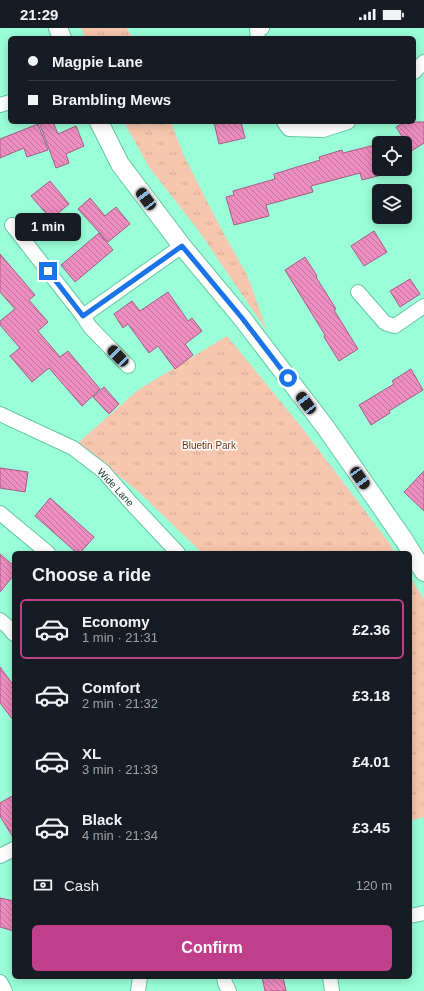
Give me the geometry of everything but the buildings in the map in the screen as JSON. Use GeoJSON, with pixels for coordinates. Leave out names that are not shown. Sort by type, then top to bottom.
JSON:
{"type":"FeatureCollection","features":[{"type":"Feature","properties":{"kind":"street"},"geometry":{"type":"LineString","coordinates":[[258,36],[257,29],[262,28]]}},
{"type":"Feature","properties":{"kind":"street"},"geometry":{"type":"LineString","coordinates":[[416,70],[424,62]]}},
{"type":"Feature","properties":{"kind":"street"},"geometry":{"type":"LineString","coordinates":[[100,124],[120,164],[182,246],[242,318],[326,428],[411,551]]}},
{"type":"Feature","properties":{"kind":"street"},"geometry":{"type":"LineString","coordinates":[[285,124],[289,129],[323,130],[342,124]]}},
{"type":"Feature","properties":{"kind":"street"},"geometry":{"type":"LineString","coordinates":[[12,225],[90,327],[128,366]]}},
{"type":"Feature","properties":{"kind":"street"},"geometry":{"type":"LineString","coordinates":[[83,316],[182,246]]}},
{"type":"Feature","properties":{"kind":"street"},"geometry":{"type":"LineString","coordinates":[[358,292],[385,324],[395,326],[424,306]]}},
{"type":"Feature","properties":{"kind":"street","name":"Wide Lane"},"geometry":{"type":"LineString","coordinates":[[0,414],[73,448],[103,471],[176,551]]}},
{"type":"Feature","properties":{"kind":"street"},"geometry":{"type":"LineString","coordinates":[[0,514],[46,551]]}},
{"type":"Feature","properties":{"kind":"street"},"geometry":{"type":"LineString","coordinates":[[412,553],[424,572]]}},
{"type":"Feature","properties":{"kind":"street"},"geometry":{"type":"LineString","coordinates":[[0,620],[12,632]]}},
{"type":"Feature","properties":{"kind":"street"},"geometry":{"type":"LineString","coordinates":[[0,856],[12,850]]}},
{"type":"Feature","properties":{"kind":"street"},"geometry":{"type":"LineString","coordinates":[[412,916],[424,913]]}},
{"type":"Feature","properties":{"kind":"street"},"geometry":{"type":"LineString","coordinates":[[138,991],[140,979]]}},
{"type":"Feature","properties":{"kind":"street"},"geometry":{"type":"LineString","coordinates":[[224,979],[228,991]]}},
{"type":"Feature","properties":{"kind":"street"},"geometry":{"type":"LineString","coordinates":[[330,979],[332,991]]}},
{"type":"Feature","properties":{"kind":"street"},"geometry":{"type":"LineString","coordinates":[[0,982],[5,991]]}},
{"type":"Feature","properties":{"kind":"green space"},"geometry":{"type":"Polygon","coordinates":[[[81,28],[127,28],[131,36],[84,36],[81,28]]]}},
{"type":"Feature","properties":{"kind":"green space"},"geometry":{"type":"Polygon","coordinates":[[[125,124],[172,124],[183,154],[218,223],[248,277],[267,331],[198,230],[149,167],[125,124]]]}},
{"type":"Feature","properties":{"kind":"green space","name":"Bluetin Park"},"geometry":{"type":"Polygon","coordinates":[[[227,336],[303,429],[394,551],[200,551],[140,493],[78,443],[138,390],[227,336]]]}},
{"type":"Feature","properties":{"kind":"green space"},"geometry":{"type":"Polygon","coordinates":[[[412,580],[424,599],[424,817],[412,820],[412,580]]]}},
{"type":"Feature","properties":{"kind":"route"},"geometry":{"type":"LineString","coordinates":[[48,271],[83,316],[182,246],[242,318],[288,378]]}}]}
